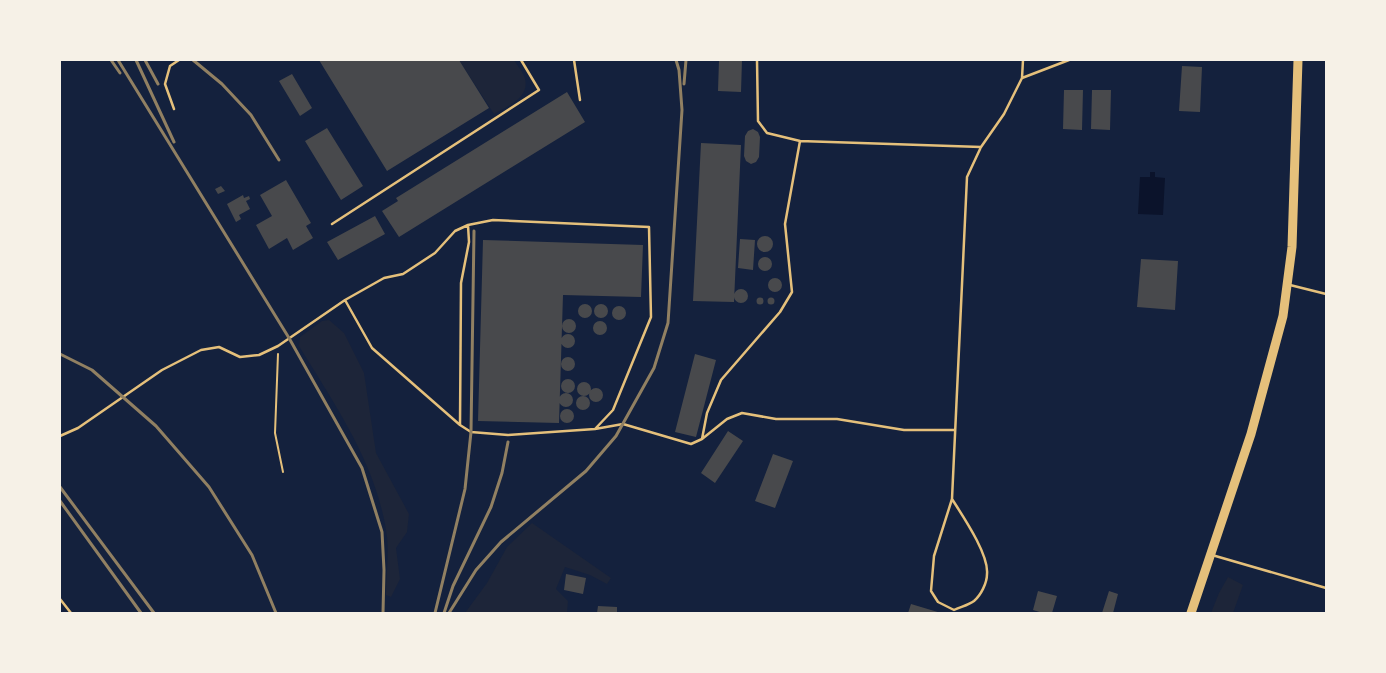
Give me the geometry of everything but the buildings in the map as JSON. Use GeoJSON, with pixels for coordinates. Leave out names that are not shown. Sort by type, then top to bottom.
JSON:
{"type":"FeatureCollection","features":[{"type":"Feature","properties":{"kind":"main road"},"geometry":{"type":"LineString","coordinates":[[1191,613],[1250,434],[1283,316],[1292,247],[1298,60]]}},
{"type":"Feature","properties":{"kind":"lane"},"geometry":{"type":"LineString","coordinates":[[174,109],[165,84],[170,66],[179,60]]}},
{"type":"Feature","properties":{"kind":"lane"},"geometry":{"type":"LineString","coordinates":[[332,224],[540,90],[521,60]]}},
{"type":"Feature","properties":{"kind":"lane"},"geometry":{"type":"LineString","coordinates":[[574,60],[580,100]]}},
{"type":"Feature","properties":{"kind":"lane"},"geometry":{"type":"LineString","coordinates":[[757,60],[758,121],[766,133],[800,141],[981,147]]}},
{"type":"Feature","properties":{"kind":"lane"},"geometry":{"type":"LineString","coordinates":[[952,499],[970,527],[985,560],[988,573],[984,587],[973,601],[954,610],[938,602],[931,591],[934,556],[952,499],[967,177],[981,147],[1004,114],[1022,78],[1023,60]]}},
{"type":"Feature","properties":{"kind":"lane"},"geometry":{"type":"LineString","coordinates":[[1022,78],[1069,60]]}},
{"type":"Feature","properties":{"kind":"lane"},"geometry":{"type":"LineString","coordinates":[[702,439],[707,413],[721,380],[780,312],[792,292],[785,224],[800,141]]}},
{"type":"Feature","properties":{"kind":"lane"},"geometry":{"type":"LineString","coordinates":[[60,436],[78,428],[162,370],[201,350],[219,347],[240,357],[259,355],[278,346],[345,300],[384,278],[403,274],[435,253],[455,231],[468,225],[493,220],[650,227],[651,317],[613,410],[595,429]]}},
{"type":"Feature","properties":{"kind":"lane"},"geometry":{"type":"LineString","coordinates":[[460,425],[461,283],[469,242],[468,225]]}},
{"type":"Feature","properties":{"kind":"lane"},"geometry":{"type":"LineString","coordinates":[[1287,284],[1326,294]]}},
{"type":"Feature","properties":{"kind":"lane"},"geometry":{"type":"LineString","coordinates":[[345,300],[372,348],[460,425],[471,432],[508,435],[595,429],[623,424],[691,444],[702,439],[726,419],[742,413],[776,419],[836,419],[904,430],[955,430]]}},
{"type":"Feature","properties":{"kind":"lane"},"geometry":{"type":"LineString","coordinates":[[1211,555],[1326,588]]}},
{"type":"Feature","properties":{"kind":"lane"},"geometry":{"type":"LineString","coordinates":[[60,599],[71,613]]}},
{"type":"Feature","properties":{"kind":"path"},"geometry":{"type":"LineString","coordinates":[[278,346],[275,433],[283,472]]}},
{"type":"Feature","properties":{"kind":"shaded area"},"geometry":{"type":"Polygon","coordinates":[[[459,60],[514,60],[525,79],[526,86],[524,92],[516,101],[494,114],[459,60]]]}},
{"type":"Feature","properties":{"kind":"shaded area"},"geometry":{"type":"Polygon","coordinates":[[[1150,172],[1155,172],[1155,177],[1165,178],[1163,215],[1138,214],[1140,177],[1150,177],[1150,172]]]}},
{"type":"Feature","properties":{"kind":"shaded area"},"geometry":{"type":"Polygon","coordinates":[[[329,320],[344,333],[364,373],[376,453],[409,514],[407,532],[396,548],[400,579],[391,597],[386,595],[388,544],[382,511],[375,486],[353,437],[299,346],[300,337],[322,321],[329,320]]]}},
{"type":"Feature","properties":{"kind":"shaded area"},"geometry":{"type":"Polygon","coordinates":[[[532,523],[611,578],[607,584],[590,575],[565,567],[556,589],[568,601],[567,613],[465,613],[487,583],[507,547],[532,523]]]}},
{"type":"Feature","properties":{"kind":"shaded area"},"geometry":{"type":"Polygon","coordinates":[[[1228,577],[1243,585],[1233,613],[1211,613],[1219,593],[1228,577]]]}},
{"type":"Feature","properties":{"kind":"railway"},"geometry":{"type":"LineString","coordinates":[[111,60],[120,73]]}},
{"type":"Feature","properties":{"kind":"railway"},"geometry":{"type":"LineString","coordinates":[[118,60],[289,338],[362,468],[382,532],[384,570],[383,613]]}},
{"type":"Feature","properties":{"kind":"railway"},"geometry":{"type":"LineString","coordinates":[[136,60],[174,142]]}},
{"type":"Feature","properties":{"kind":"railway"},"geometry":{"type":"LineString","coordinates":[[145,60],[158,84]]}},
{"type":"Feature","properties":{"kind":"railway"},"geometry":{"type":"LineString","coordinates":[[193,60],[222,84],[251,115],[279,160]]}},
{"type":"Feature","properties":{"kind":"railway"},"geometry":{"type":"LineString","coordinates":[[449,613],[476,570],[501,542],[586,471],[616,436],[654,368],[668,323],[682,110],[679,70],[676,60]]}},
{"type":"Feature","properties":{"kind":"railway"},"geometry":{"type":"LineString","coordinates":[[684,84],[686,60]]}},
{"type":"Feature","properties":{"kind":"railway"},"geometry":{"type":"LineString","coordinates":[[435,613],[465,489],[471,432],[474,231]]}},
{"type":"Feature","properties":{"kind":"railway"},"geometry":{"type":"LineString","coordinates":[[60,354],[92,370],[156,426],[209,487],[252,555],[276,613]]}},
{"type":"Feature","properties":{"kind":"railway"},"geometry":{"type":"LineString","coordinates":[[444,613],[453,586],[491,507],[502,473],[508,442]]}},
{"type":"Feature","properties":{"kind":"railway"},"geometry":{"type":"LineString","coordinates":[[60,487],[154,613]]}},
{"type":"Feature","properties":{"kind":"railway"},"geometry":{"type":"LineString","coordinates":[[60,501],[141,613]]}}]}
